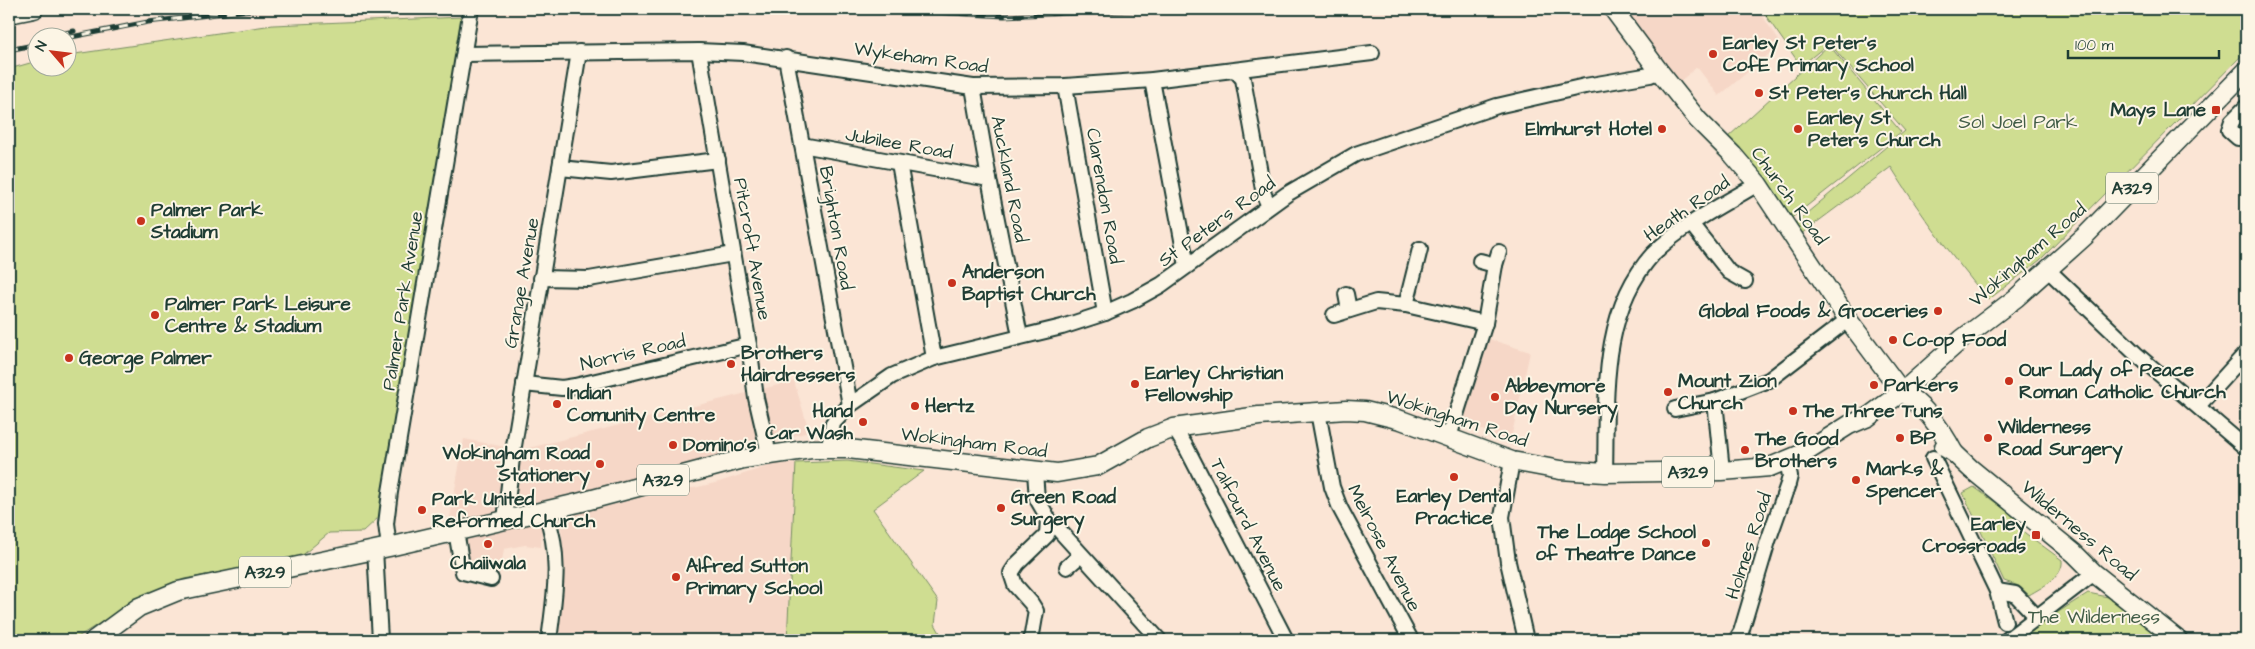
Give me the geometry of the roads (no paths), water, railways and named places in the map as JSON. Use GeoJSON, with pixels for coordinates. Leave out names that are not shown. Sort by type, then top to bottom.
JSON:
{"type":"FeatureCollection","features":[{"type":"Feature","properties":{"kind":"main road"},"geometry":{"type":"LineString","coordinates":[[9,14],[34,9]]}},
{"type":"Feature","properties":{"kind":"main road","name":"Church Road"},"geometry":{"type":"LineString","coordinates":[[1613,9],[1698,120],[1733,155],[1758,184],[1849,321],[1899,387]]}},
{"type":"Feature","properties":{"kind":"main road","name":"Wokingham Road"},"geometry":{"type":"LineString","coordinates":[[94,640],[139,607],[178,591],[456,532],[769,454],[829,448],[1050,474],[1087,470],[1107,462],[1148,438],[1174,428],[1253,417],[1357,410],[1401,420],[1512,461],[1560,470],[1604,473],[1722,471],[1763,468],[1787,461],[1816,447],[1849,425],[1868,417],[1899,387],[2048,270],[2245,73]]}},
{"type":"Feature","properties":{"kind":"main road"},"geometry":{"type":"LineString","coordinates":[[1922,409],[1926,384],[1959,351],[1962,339]]}},
{"type":"Feature","properties":{"kind":"main road","name":"Wilderness Road"},"geometry":{"type":"LineString","coordinates":[[1899,387],[1914,399],[1943,433],[1954,453]]}},
{"type":"Feature","properties":{"kind":"main road","name":"Wilderness Road"},"geometry":{"type":"LineString","coordinates":[[1899,387],[1912,412],[1930,435],[2074,552],[2094,573],[2178,640]]}},
{"type":"Feature","properties":{"kind":"street","name":"Palmer Park Avenue"},"geometry":{"type":"LineString","coordinates":[[380,640],[382,548],[390,492],[471,9]]}},
{"type":"Feature","properties":{"kind":"street","name":"Wykeham Road"},"geometry":{"type":"LineString","coordinates":[[464,57],[482,52],[699,51],[743,53],[973,87],[1065,86],[1152,80],[1372,53]]}},
{"type":"Feature","properties":{"kind":"street","name":"Pitcroft Avenue"},"geometry":{"type":"LineString","coordinates":[[699,51],[749,345],[756,398],[769,454]]}},
{"type":"Feature","properties":{"kind":"street","name":"Grange Avenue"},"geometry":{"type":"LineString","coordinates":[[506,520],[512,458],[579,52]]}},
{"type":"Feature","properties":{"kind":"street","name":"Brighton Road"},"geometry":{"type":"LineString","coordinates":[[786,58],[850,405]]}},
{"type":"Feature","properties":{"kind":"street"},"geometry":{"type":"LineString","coordinates":[[1236,71],[1243,79],[1264,195],[1269,206]]}},
{"type":"Feature","properties":{"kind":"street","name":"St Peters Road"},"geometry":{"type":"LineString","coordinates":[[829,448],[833,423],[850,405],[892,376],[934,358],[1062,327],[1105,313],[1161,285],[1269,206],[1356,154],[1497,106],[1586,86],[1650,76],[1659,71]]}},
{"type":"Feature","properties":{"kind":"street"},"geometry":{"type":"LineString","coordinates":[[1152,80],[1187,266]]}},
{"type":"Feature","properties":{"kind":"street","name":"Clarendon Road"},"geometry":{"type":"LineString","coordinates":[[1065,86],[1105,313]]}},
{"type":"Feature","properties":{"kind":"street","name":"Auckland Road"},"geometry":{"type":"LineString","coordinates":[[973,87],[1020,336]]}},
{"type":"Feature","properties":{"kind":"street"},"geometry":{"type":"LineString","coordinates":[[2238,138],[2228,130],[2232,121],[2246,107]]}},
{"type":"Feature","properties":{"kind":"street","name":"Jubilee Road"},"geometry":{"type":"LineString","coordinates":[[802,145],[989,179]]}},
{"type":"Feature","properties":{"kind":"street"},"geometry":{"type":"LineString","coordinates":[[560,168],[611,173],[718,160]]}},
{"type":"Feature","properties":{"kind":"street"},"geometry":{"type":"LineString","coordinates":[[899,164],[934,358]]}},
{"type":"Feature","properties":{"kind":"street","name":"Heath Road"},"geometry":{"type":"LineString","coordinates":[[1604,473],[1606,373],[1612,338],[1637,275],[1654,253],[1692,225],[1758,184]]}},
{"type":"Feature","properties":{"kind":"street"},"geometry":{"type":"LineString","coordinates":[[1692,225],[1729,272],[1745,281]]}},
{"type":"Feature","properties":{"kind":"street"},"geometry":{"type":"LineString","coordinates":[[1406,306],[1420,249]]}},
{"type":"Feature","properties":{"kind":"street"},"geometry":{"type":"LineString","coordinates":[[541,278],[589,279],[733,254]]}},
{"type":"Feature","properties":{"kind":"street"},"geometry":{"type":"LineString","coordinates":[[1449,437],[1485,323],[1497,259],[1480,261]]}},
{"type":"Feature","properties":{"kind":"street"},"geometry":{"type":"LineString","coordinates":[[2048,270],[2136,354],[2246,448]]}},
{"type":"Feature","properties":{"kind":"street"},"geometry":{"type":"LineString","coordinates":[[1346,294],[1349,310]]}},
{"type":"Feature","properties":{"kind":"street"},"geometry":{"type":"LineString","coordinates":[[1334,315],[1376,302],[1406,306],[1485,323]]}},
{"type":"Feature","properties":{"kind":"street"},"geometry":{"type":"LineString","coordinates":[[1675,409],[1714,400],[1769,380],[1842,324],[1849,321]]}},
{"type":"Feature","properties":{"kind":"street","name":"Norris Road"},"geometry":{"type":"LineString","coordinates":[[524,384],[562,388],[575,386],[749,345]]}},
{"type":"Feature","properties":{"kind":"street"},"geometry":{"type":"LineString","coordinates":[[2198,406],[2246,353]]}},
{"type":"Feature","properties":{"kind":"street"},"geometry":{"type":"LineString","coordinates":[[1714,400],[1722,471]]}},
{"type":"Feature","properties":{"kind":"street","name":"Melrose Avenue"},"geometry":{"type":"LineString","coordinates":[[1318,412],[1332,487],[1340,508],[1411,640]]}},
{"type":"Feature","properties":{"kind":"street","name":"Talfourd Avenue"},"geometry":{"type":"LineString","coordinates":[[1174,428],[1186,447],[1286,640]]}},
{"type":"Feature","properties":{"kind":"street"},"geometry":{"type":"LineString","coordinates":[[1932,458],[1997,591],[2005,622]]}},
{"type":"Feature","properties":{"kind":"street"},"geometry":{"type":"LineString","coordinates":[[1512,461],[1502,517],[1508,562],[1526,640]]}},
{"type":"Feature","properties":{"kind":"street","name":"Holmes Road"},"geometry":{"type":"LineString","coordinates":[[1736,640],[1741,632],[1768,541],[1788,484],[1790,476],[1787,461]]}},
{"type":"Feature","properties":{"kind":"street"},"geometry":{"type":"LineString","coordinates":[[1031,640],[1036,612],[1015,586],[1011,574],[1017,564],[1048,535],[1048,518],[1037,499],[1035,472]]}},
{"type":"Feature","properties":{"kind":"street"},"geometry":{"type":"LineString","coordinates":[[545,511],[551,527],[557,559],[549,640]]}},
{"type":"Feature","properties":{"kind":"street"},"geometry":{"type":"LineString","coordinates":[[1060,531],[1159,640]]}},
{"type":"Feature","properties":{"kind":"street"},"geometry":{"type":"LineString","coordinates":[[456,532],[463,572],[491,578]]}},
{"type":"Feature","properties":{"kind":"street"},"geometry":{"type":"LineString","coordinates":[[1067,567],[1081,555]]}},
{"type":"Feature","properties":{"kind":"street"},"geometry":{"type":"LineString","coordinates":[[2008,640],[2094,573]]}},
{"type":"Feature","properties":{"kind":"street"},"geometry":{"type":"LineString","coordinates":[[1997,591],[2015,594],[2037,617]]}},
{"type":"Feature","properties":{"kind":"railway"},"geometry":{"type":"LineString","coordinates":[[78,36],[148,22],[260,9]]}},
{"type":"Feature","properties":{"kind":"railway"},"geometry":{"type":"LineString","coordinates":[[880,9],[1004,16],[1157,9]]}},
{"type":"Feature","properties":{"kind":"railway"},"geometry":{"type":"LineString","coordinates":[[9,50],[28,46]]}},
{"type":"Feature","properties":{"kind":"place","name":"Earley St Peter's CofE Primary School"},"geometry":{"type":"Point","coordinates":[1713,54]}},
{"type":"Feature","properties":{"kind":"place","name":"St Peter's Church Hall"},"geometry":{"type":"Point","coordinates":[1759,93]}},
{"type":"Feature","properties":{"kind":"place","name":"Mays Lane"},"geometry":{"type":"Point","coordinates":[2216,110]}},
{"type":"Feature","properties":{"kind":"place","name":"Elmhurst Hotel"},"geometry":{"type":"Point","coordinates":[1662,129]}},
{"type":"Feature","properties":{"kind":"place","name":"Earley St Peters Church"},"geometry":{"type":"Point","coordinates":[1798,129]}},
{"type":"Feature","properties":{"kind":"place","name":"Palmer Park Stadium"},"geometry":{"type":"Point","coordinates":[141,221]}},
{"type":"Feature","properties":{"kind":"place","name":"Anderson Baptist Church"},"geometry":{"type":"Point","coordinates":[952,283]}},
{"type":"Feature","properties":{"kind":"place","name":"Global Foods & Groceries"},"geometry":{"type":"Point","coordinates":[1938,311]}},
{"type":"Feature","properties":{"kind":"place","name":"Palmer Park Leisure Centre & Stadium"},"geometry":{"type":"Point","coordinates":[155,315]}},
{"type":"Feature","properties":{"kind":"place","name":"Co-op Food"},"geometry":{"type":"Point","coordinates":[1893,340]}},
{"type":"Feature","properties":{"kind":"place","name":"George Palmer"},"geometry":{"type":"Point","coordinates":[69,358]}},
{"type":"Feature","properties":{"kind":"place","name":"Brothers Hairdressers"},"geometry":{"type":"Point","coordinates":[731,364]}},
{"type":"Feature","properties":{"kind":"place","name":"Our Lady of Peace Roman Catholic Church"},"geometry":{"type":"Point","coordinates":[2009,381]}},
{"type":"Feature","properties":{"kind":"place","name":"Earley Christian Fellowship"},"geometry":{"type":"Point","coordinates":[1135,384]}},
{"type":"Feature","properties":{"kind":"place","name":"Parkers"},"geometry":{"type":"Point","coordinates":[1874,385]}},
{"type":"Feature","properties":{"kind":"place","name":"Mount Zion Church"},"geometry":{"type":"Point","coordinates":[1668,392]}},
{"type":"Feature","properties":{"kind":"place","name":"Abbeymore Day Nursery"},"geometry":{"type":"Point","coordinates":[1495,397]}},
{"type":"Feature","properties":{"kind":"place","name":"Indian Comunity Centre"},"geometry":{"type":"Point","coordinates":[557,404]}},
{"type":"Feature","properties":{"kind":"place","name":"Hertz"},"geometry":{"type":"Point","coordinates":[915,406]}},
{"type":"Feature","properties":{"kind":"place","name":"The Three Tuns"},"geometry":{"type":"Point","coordinates":[1793,411]}},
{"type":"Feature","properties":{"kind":"place","name":"Hand Car Wash"},"geometry":{"type":"Point","coordinates":[863,422]}},
{"type":"Feature","properties":{"kind":"place","name":"BP"},"geometry":{"type":"Point","coordinates":[1900,438]}},
{"type":"Feature","properties":{"kind":"place","name":"Wilderness Road Surgery"},"geometry":{"type":"Point","coordinates":[1988,438]}},
{"type":"Feature","properties":{"kind":"place","name":"Domino's"},"geometry":{"type":"Point","coordinates":[673,445]}},
{"type":"Feature","properties":{"kind":"place","name":"The Good Brothers"},"geometry":{"type":"Point","coordinates":[1745,450]}},
{"type":"Feature","properties":{"kind":"place","name":"Wokingham Road Stationery"},"geometry":{"type":"Point","coordinates":[600,464]}},
{"type":"Feature","properties":{"kind":"place","name":"Earley Dental Practice"},"geometry":{"type":"Point","coordinates":[1454,477]}},
{"type":"Feature","properties":{"kind":"place","name":"Marks & Spencer"},"geometry":{"type":"Point","coordinates":[1856,480]}},
{"type":"Feature","properties":{"kind":"place","name":"Green Road Surgery"},"geometry":{"type":"Point","coordinates":[1001,508]}},
{"type":"Feature","properties":{"kind":"place","name":"Park United Reformed Church"},"geometry":{"type":"Point","coordinates":[422,510]}},
{"type":"Feature","properties":{"kind":"place","name":"Earley Crossroads"},"geometry":{"type":"Point","coordinates":[2036,535]}},
{"type":"Feature","properties":{"kind":"place","name":"The Lodge School of Theatre Dance"},"geometry":{"type":"Point","coordinates":[1706,543]}},
{"type":"Feature","properties":{"kind":"place","name":"Chaiiwala"},"geometry":{"type":"Point","coordinates":[488,544]}},
{"type":"Feature","properties":{"kind":"place","name":"Alfred Sutton Primary School"},"geometry":{"type":"Point","coordinates":[676,577]}},
{"type":"Feature","properties":{"kind":"park label","name":"Sol Joel Park"},"geometry":{"type":"Point","coordinates":[2018,122]}},
{"type":"Feature","properties":{"kind":"park label","name":"The Wilderness"},"geometry":{"type":"Point","coordinates":[2094,617]}}]}
